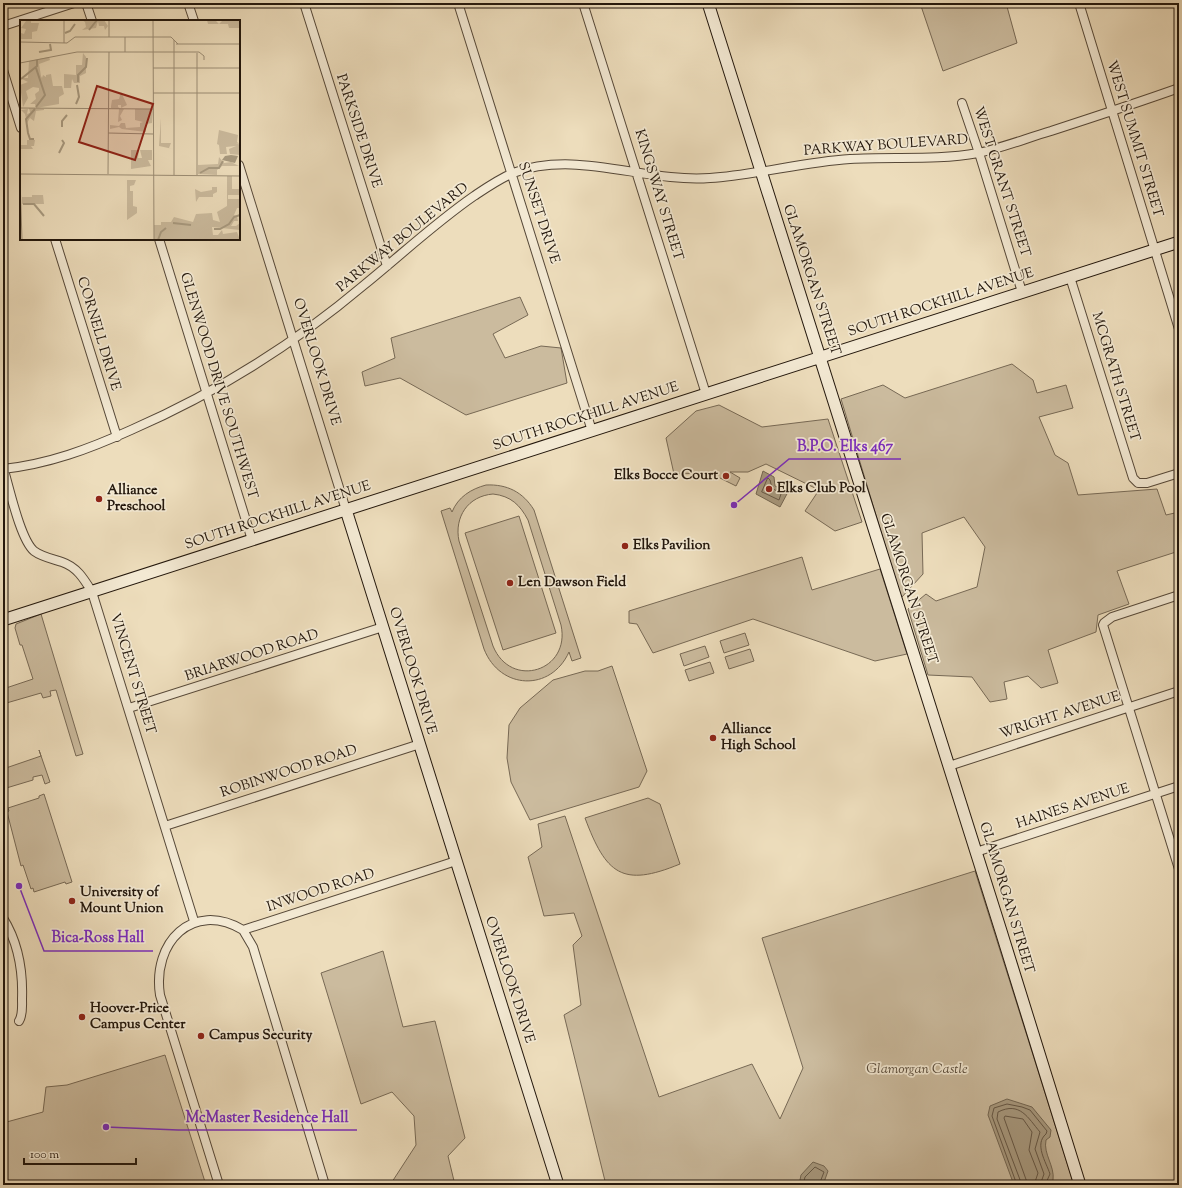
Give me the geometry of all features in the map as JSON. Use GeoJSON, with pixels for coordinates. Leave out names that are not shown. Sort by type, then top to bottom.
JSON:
{"type":"FeatureCollection","features":[{"type":"Feature","properties":{"kind":"street"},"geometry":{"type":"LineString","coordinates":[[22,20],[74,3]]}},
{"type":"Feature","properties":{"kind":"street"},"geometry":{"type":"LineString","coordinates":[[86,3],[92,20]]}},
{"type":"Feature","properties":{"kind":"street"},"geometry":{"type":"LineString","coordinates":[[188,3],[194,20]]}},
{"type":"Feature","properties":{"kind":"street","name":"PARKSIDE DRIVE"},"geometry":{"type":"LineString","coordinates":[[304,3],[387,266]]}},
{"type":"Feature","properties":{"kind":"street","name":"SUNSET DRIVE"},"geometry":{"type":"LineString","coordinates":[[458,3],[592,431]]}},
{"type":"Feature","properties":{"kind":"street","name":"KINGSWAY STREET"},"geometry":{"type":"LineString","coordinates":[[583,3],[706,394]]}},
{"type":"Feature","properties":{"kind":"street","name":"GLAMORGAN STREET"},"geometry":{"type":"LineString","coordinates":[[708,3],[760,173],[820,358],[1080,1185]]}},
{"type":"Feature","properties":{"kind":"street","name":"WEST SUMMIT STREET"},"geometry":{"type":"LineString","coordinates":[[1079,3],[1179,329]]}},
{"type":"Feature","properties":{"kind":"street"},"geometry":{"type":"LineString","coordinates":[[3,26],[20,20]]}},
{"type":"Feature","properties":{"kind":"street"},"geometry":{"type":"LineString","coordinates":[[3,70],[20,125]]}},
{"type":"Feature","properties":{"kind":"street","name":"PARKWAY BOULEVARD"},"geometry":{"type":"LineString","coordinates":[[3,468],[56,460],[117,437],[155,420],[208,393],[293,340],[342,303],[462,204],[512,174],[532,169],[569,165],[609,167],[679,178],[705,179],[760,173],[788,166],[834,160],[932,158],[980,152],[1179,88]]}},
{"type":"Feature","properties":{"kind":"street","name":"WEST GRANT STREET"},"geometry":{"type":"LineString","coordinates":[[962,103],[980,152],[1022,292]]}},
{"type":"Feature","properties":{"kind":"street","name":"OVERLOOK DRIVE"},"geometry":{"type":"LineString","coordinates":[[240,168],[558,1185]]}},
{"type":"Feature","properties":{"kind":"street","name":"CORNELL DRIVE"},"geometry":{"type":"LineString","coordinates":[[55,240],[117,437]]}},
{"type":"Feature","properties":{"kind":"street","name":"GLENWOOD DRIVE SOUTHWEST"},"geometry":{"type":"LineString","coordinates":[[159,240],[208,393],[252,540]]}},
{"type":"Feature","properties":{"kind":"street","name":"SOUTH ROCKHILL AVENUE"},"geometry":{"type":"LineString","coordinates":[[3,620],[1179,242]]}},
{"type":"Feature","properties":{"kind":"street","name":"MCGRATH STREET"},"geometry":{"type":"LineString","coordinates":[[1070,277],[1130,472],[1138,483],[1147,483],[1179,473]]}},
{"type":"Feature","properties":{"kind":"street","name":"VINCENT STREET"},"geometry":{"type":"LineString","coordinates":[[3,468],[22,530],[30,546],[41,555],[72,567],[82,575],[92,592],[194,921]]}},
{"type":"Feature","properties":{"kind":"street"},"geometry":{"type":"LineString","coordinates":[[1179,595],[1112,617],[1104,623],[1103,628],[1179,869]]}},
{"type":"Feature","properties":{"kind":"street","name":"BRIARWOOD ROAD"},"geometry":{"type":"LineString","coordinates":[[129,708],[383,627]]}},
{"type":"Feature","properties":{"kind":"street","name":"WRIGHT AVENUE"},"geometry":{"type":"LineString","coordinates":[[949,766],[1179,691]]}},
{"type":"Feature","properties":{"kind":"street","name":"ROBINWOOD ROAD"},"geometry":{"type":"LineString","coordinates":[[165,826],[420,744]]}},
{"type":"Feature","properties":{"kind":"street","name":"HAINES AVENUE"},"geometry":{"type":"LineString","coordinates":[[976,852],[1179,786]]}},
{"type":"Feature","properties":{"kind":"street","name":"INWOOD ROAD"},"geometry":{"type":"LineString","coordinates":[[243,930],[456,861]]}},
{"type":"Feature","properties":{"kind":"street"},"geometry":{"type":"LineString","coordinates":[[3,918],[10,931],[21,962],[23,977],[22,1010],[19,1021]]}},
{"type":"Feature","properties":{"kind":"street"},"geometry":{"type":"LineString","coordinates":[[219,1185],[159,990],[160,972],[164,950],[176,934],[194,921],[204,920],[232,924],[243,930],[253,947],[325,1185]]}},
{"type":"Feature","properties":{"kind":"green space"},"geometry":{"type":"Polygon","coordinates":[[[920,3],[1006,3],[1017,43],[943,71],[920,3]]]}},
{"type":"Feature","properties":{"kind":"green space"},"geometry":{"type":"Polygon","coordinates":[[[520,297],[528,315],[493,334],[505,358],[541,346],[561,348],[567,383],[466,415],[400,378],[365,386],[362,372],[395,358],[391,338],[520,297]]]}},
{"type":"Feature","properties":{"kind":"green space"},"geometry":{"type":"Polygon","coordinates":[[[1012,364],[1033,380],[1037,393],[1066,385],[1073,408],[1039,417],[1055,455],[1068,463],[1078,495],[1157,489],[1166,515],[1179,512],[1179,551],[1117,571],[1129,604],[1098,615],[1096,632],[1048,650],[1058,683],[1041,688],[1028,676],[1004,682],[1007,699],[990,702],[972,677],[928,675],[908,609],[926,594],[936,601],[977,587],[985,547],[964,517],[922,533],[923,574],[901,598],[841,399],[883,385],[905,398],[1012,364]]]}},
{"type":"Feature","properties":{"kind":"green space"},"geometry":{"type":"Polygon","coordinates":[[[719,405],[762,427],[828,419],[862,522],[835,531],[805,511],[819,490],[766,464],[748,472],[730,472],[740,478],[736,486],[712,473],[674,474],[666,438],[696,411],[719,405]]]}},
{"type":"Feature","properties":{"kind":"green space"},"geometry":{"type":"Polygon","coordinates":[[[494,485],[514,490],[525,498],[534,510],[581,658],[572,661],[569,652],[561,665],[550,674],[538,679],[526,681],[513,679],[492,663],[484,649],[441,511],[450,508],[452,512],[461,498],[470,491],[480,487],[494,485]],[[493,494],[484,496],[470,503],[461,516],[458,532],[459,541],[493,646],[502,660],[513,668],[525,671],[538,669],[549,663],[557,654],[562,641],[561,625],[528,520],[522,510],[514,502],[499,495],[493,494]]]}},
{"type":"Feature","properties":{"kind":"green space","name":"Len Dawson Field"},"geometry":{"type":"Polygon","coordinates":[[[519,516],[556,633],[503,650],[465,533],[519,516]]]}},
{"type":"Feature","properties":{"kind":"green space"},"geometry":{"type":"Polygon","coordinates":[[[802,557],[812,590],[880,569],[907,654],[875,661],[753,619],[653,653],[637,624],[629,623],[629,611],[802,557]]]}},
{"type":"Feature","properties":{"kind":"green space"},"geometry":{"type":"Polygon","coordinates":[[[41,614],[83,754],[76,756],[56,690],[50,691],[51,696],[43,698],[41,693],[3,704],[3,689],[33,679],[22,645],[20,645],[15,628],[16,624],[41,614]]]}},
{"type":"Feature","properties":{"kind":"green space"},"geometry":{"type":"Polygon","coordinates":[[[745,633],[749,645],[724,653],[720,641],[745,633]]]}},
{"type":"Feature","properties":{"kind":"green space"},"geometry":{"type":"Polygon","coordinates":[[[705,646],[709,657],[684,666],[680,654],[705,646]]]}},
{"type":"Feature","properties":{"kind":"green space"},"geometry":{"type":"Polygon","coordinates":[[[750,649],[754,661],[729,669],[725,657],[750,649]]]}},
{"type":"Feature","properties":{"kind":"green space"},"geometry":{"type":"Polygon","coordinates":[[[710,662],[714,673],[689,681],[685,670],[710,662]]]}},
{"type":"Feature","properties":{"kind":"green space"},"geometry":{"type":"Polygon","coordinates":[[[612,666],[647,771],[639,787],[530,820],[511,782],[507,758],[509,725],[520,708],[553,680],[585,671],[598,671],[612,666]]]}},
{"type":"Feature","properties":{"kind":"green space"},"geometry":{"type":"Polygon","coordinates":[[[39,750],[50,782],[45,784],[42,775],[33,777],[33,780],[3,789],[3,769],[41,756],[39,750]]]}},
{"type":"Feature","properties":{"kind":"green space"},"geometry":{"type":"Polygon","coordinates":[[[44,794],[72,882],[66,884],[65,882],[34,892],[33,888],[31,889],[23,865],[21,866],[7,812],[9,811],[8,808],[39,798],[39,796],[44,794]]]}},
{"type":"Feature","properties":{"kind":"green space"},"geometry":{"type":"Polygon","coordinates":[[[648,798],[660,804],[680,864],[644,875],[630,875],[619,871],[609,863],[593,837],[585,818],[648,798]]]}},
{"type":"Feature","properties":{"kind":"green space","name":"Glamorgan Castle"},"geometry":{"type":"Polygon","coordinates":[[[565,816],[659,1097],[752,1064],[780,1119],[803,1068],[762,938],[975,871],[1074,1185],[756,1185],[754,1182],[737,1185],[606,1185],[564,1015],[581,1005],[573,945],[582,936],[574,913],[544,916],[528,857],[542,847],[538,824],[565,816]]]}},
{"type":"Feature","properties":{"kind":"green space"},"geometry":{"type":"Polygon","coordinates":[[[383,951],[403,1027],[435,1021],[465,1138],[448,1156],[455,1185],[390,1185],[416,1145],[414,1116],[392,1092],[361,1104],[321,973],[383,951]]]}},
{"type":"Feature","properties":{"kind":"green space"},"geometry":{"type":"Polygon","coordinates":[[[165,1055],[206,1185],[3,1185],[3,1123],[43,1112],[46,1087],[67,1085],[165,1055]]]}},
{"type":"Feature","properties":{"kind":"water","name":"Elks Club Pool"},"geometry":{"type":"Polygon","coordinates":[[[763,471],[774,477],[775,486],[788,492],[780,507],[756,494],[763,471]]]}},
{"type":"Feature","properties":{"kind":"water"},"geometry":{"type":"Polygon","coordinates":[[[1007,1099],[1032,1107],[1051,1130],[1050,1137],[1046,1140],[1046,1150],[1052,1170],[1053,1180],[1045,1185],[1014,1185],[988,1115],[990,1106],[1007,1099]]]}},
{"type":"Feature","properties":{"kind":"water"},"geometry":{"type":"Polygon","coordinates":[[[813,1162],[824,1166],[828,1171],[823,1185],[799,1185],[801,1175],[813,1162]]]}},
{"type":"Feature","properties":{"kind":"place","name":"Elks Bocce Court"},"geometry":{"type":"Point","coordinates":[726,476]}},
{"type":"Feature","properties":{"kind":"place","name":"Elks Club Pool"},"geometry":{"type":"Point","coordinates":[769,489]}},
{"type":"Feature","properties":{"kind":"place","name":"Alliance Preschool"},"geometry":{"type":"Point","coordinates":[99,499]}},
{"type":"Feature","properties":{"kind":"place","name":"B.P.O. Elks 467"},"geometry":{"type":"Point","coordinates":[734,505]}},
{"type":"Feature","properties":{"kind":"place","name":"Elks Pavilion"},"geometry":{"type":"Point","coordinates":[625,546]}},
{"type":"Feature","properties":{"kind":"place","name":"Len Dawson Field"},"geometry":{"type":"Point","coordinates":[510,583]}},
{"type":"Feature","properties":{"kind":"place","name":"Alliance High School"},"geometry":{"type":"Point","coordinates":[713,738]}},
{"type":"Feature","properties":{"kind":"place","name":"Bica-Ross Hall"},"geometry":{"type":"Point","coordinates":[19,886]}},
{"type":"Feature","properties":{"kind":"place","name":"University of Mount Union"},"geometry":{"type":"Point","coordinates":[72,901]}},
{"type":"Feature","properties":{"kind":"place","name":"Hoover-Price Campus Center"},"geometry":{"type":"Point","coordinates":[82,1017]}},
{"type":"Feature","properties":{"kind":"place","name":"Campus Security"},"geometry":{"type":"Point","coordinates":[201,1036]}},
{"type":"Feature","properties":{"kind":"place","name":"McMaster Residence Hall"},"geometry":{"type":"Point","coordinates":[106,1127]}}]}
